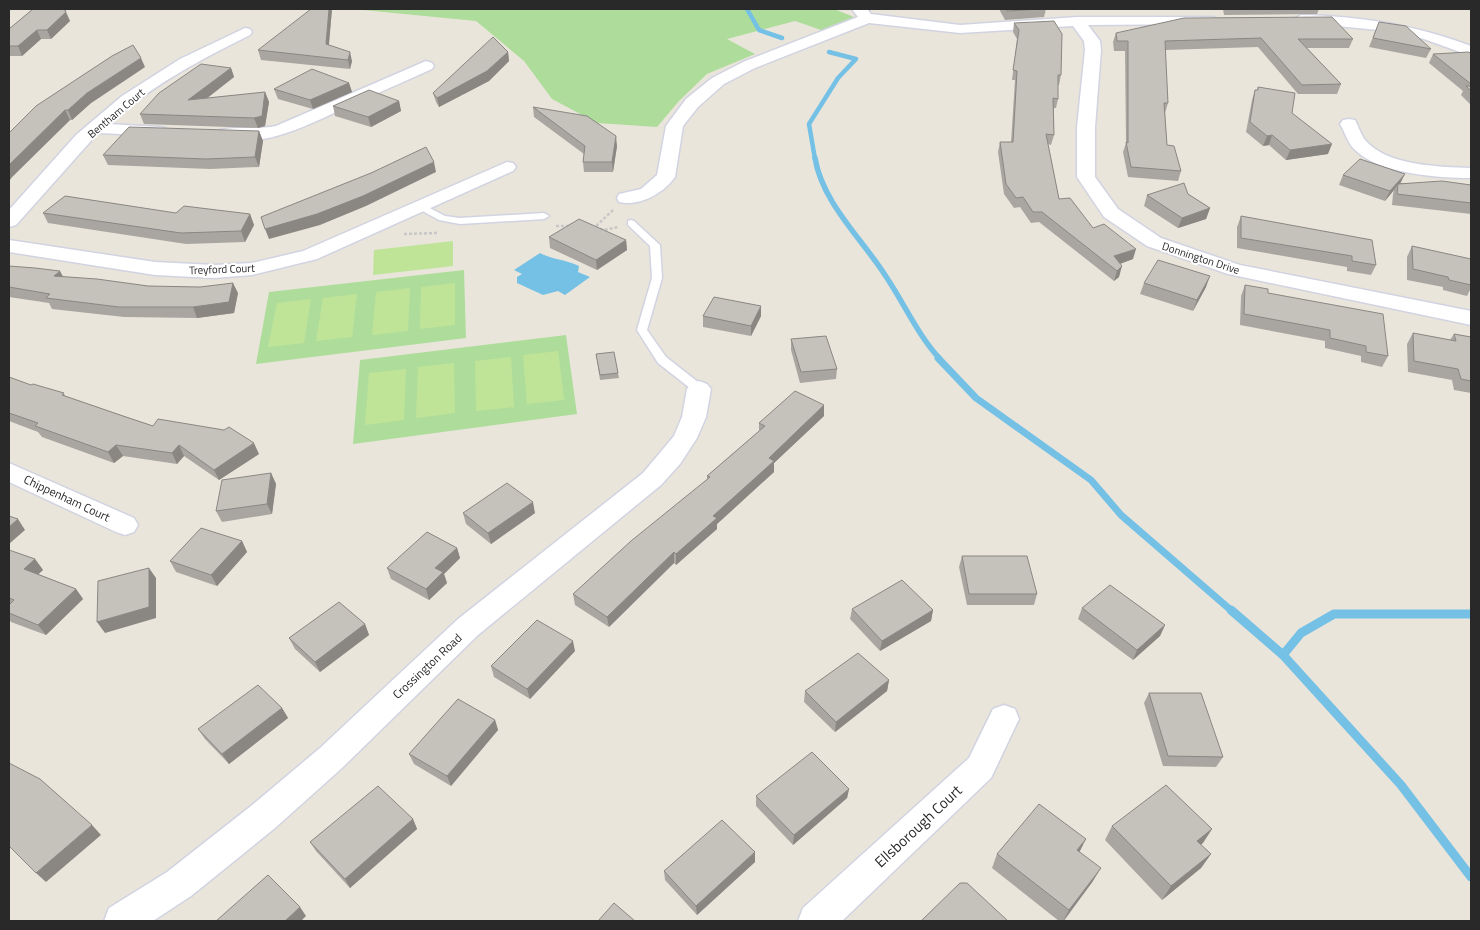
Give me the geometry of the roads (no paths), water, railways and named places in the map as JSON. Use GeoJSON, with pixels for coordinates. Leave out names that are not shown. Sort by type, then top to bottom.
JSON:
{"type":"FeatureCollection","features":[{"type":"Feature","properties":{"kind":"street"},"geometry":{"type":"LineString","coordinates":[[626,198],[647,193],[666,177],[675,126],[692,102],[718,81],[863,13],[960,29],[1077,21],[1223,20]]}},
{"type":"Feature","properties":{"kind":"street"},"geometry":{"type":"LineString","coordinates":[[1290,20],[1344,20],[1416,26],[1471,51]]}},
{"type":"Feature","properties":{"kind":"street","name":"Donnington Drive"},"geometry":{"type":"LineString","coordinates":[[1077,21],[1092,41],[1094,50],[1090,69],[1086,127],[1086,177],[1111,212],[1154,242],[1235,270],[1471,318]]}},
{"type":"Feature","properties":{"kind":"street","name":"Bentham Court"},"geometry":{"type":"LineString","coordinates":[[9,221],[94,128],[150,84],[209,49],[244,32]]}},
{"type":"Feature","properties":{"kind":"street"},"geometry":{"type":"LineString","coordinates":[[205,134],[259,135],[281,130],[426,66]]}},
{"type":"Feature","properties":{"kind":"street"},"geometry":{"type":"LineString","coordinates":[[1349,124],[1360,145],[1382,159],[1408,168],[1471,173]]}},
{"type":"Feature","properties":{"kind":"street"},"geometry":{"type":"LineString","coordinates":[[94,128],[177,132]]}},
{"type":"Feature","properties":{"kind":"street","name":"Treyford Court"},"geometry":{"type":"LineString","coordinates":[[9,246],[167,269],[244,270],[310,255],[507,167]]}},
{"type":"Feature","properties":{"kind":"street","name":"Crossington Road"},"geometry":{"type":"LineString","coordinates":[[122,921],[180,884],[263,817],[331,758],[468,627],[652,479],[672,458],[687,435],[697,413],[699,389]]}},
{"type":"Feature","properties":{"kind":"street","name":"Chippenham Court"},"geometry":{"type":"LineString","coordinates":[[9,472],[125,525]]}},
{"type":"Feature","properties":{"kind":"street","name":"Ellsborough Court"},"geometry":{"type":"LineString","coordinates":[[816,921],[980,768],[1004,719]]}},
{"type":"Feature","properties":{"kind":"lane"},"geometry":{"type":"LineString","coordinates":[[420,206],[442,218],[460,221],[544,216]]}},
{"type":"Feature","properties":{"kind":"lane"},"geometry":{"type":"LineString","coordinates":[[631,223],[655,245],[658,278],[642,330],[662,360],[699,389]]}},
{"type":"Feature","properties":{"kind":"water"},"geometry":{"type":"Polygon","coordinates":[[[540,253],[579,266],[578,272],[590,277],[565,295],[558,291],[543,295],[517,283],[517,277],[522,274],[514,270],[540,253]]]}},
{"type":"Feature","properties":{"kind":"waterway"},"geometry":{"type":"LineString","coordinates":[[747,9],[759,30],[782,38]]}},
{"type":"Feature","properties":{"kind":"waterway"},"geometry":{"type":"LineString","coordinates":[[815,159],[809,124],[838,78],[856,59],[829,52]]}},
{"type":"Feature","properties":{"kind":"waterway"},"geometry":{"type":"LineString","coordinates":[[815,158],[819,174],[834,205],[876,261],[918,329],[940,359]]}},
{"type":"Feature","properties":{"kind":"waterway"},"geometry":{"type":"LineString","coordinates":[[938,358],[976,398],[1091,480],[1121,515],[1233,612]]}},
{"type":"Feature","properties":{"kind":"waterway"},"geometry":{"type":"LineString","coordinates":[[1231,610],[1283,655]]}},
{"type":"Feature","properties":{"kind":"waterway"},"geometry":{"type":"LineString","coordinates":[[1283,655],[1301,633],[1334,614],[1471,614]]}},
{"type":"Feature","properties":{"kind":"waterway"},"geometry":{"type":"LineString","coordinates":[[1283,655],[1401,785],[1471,877]]}}]}
